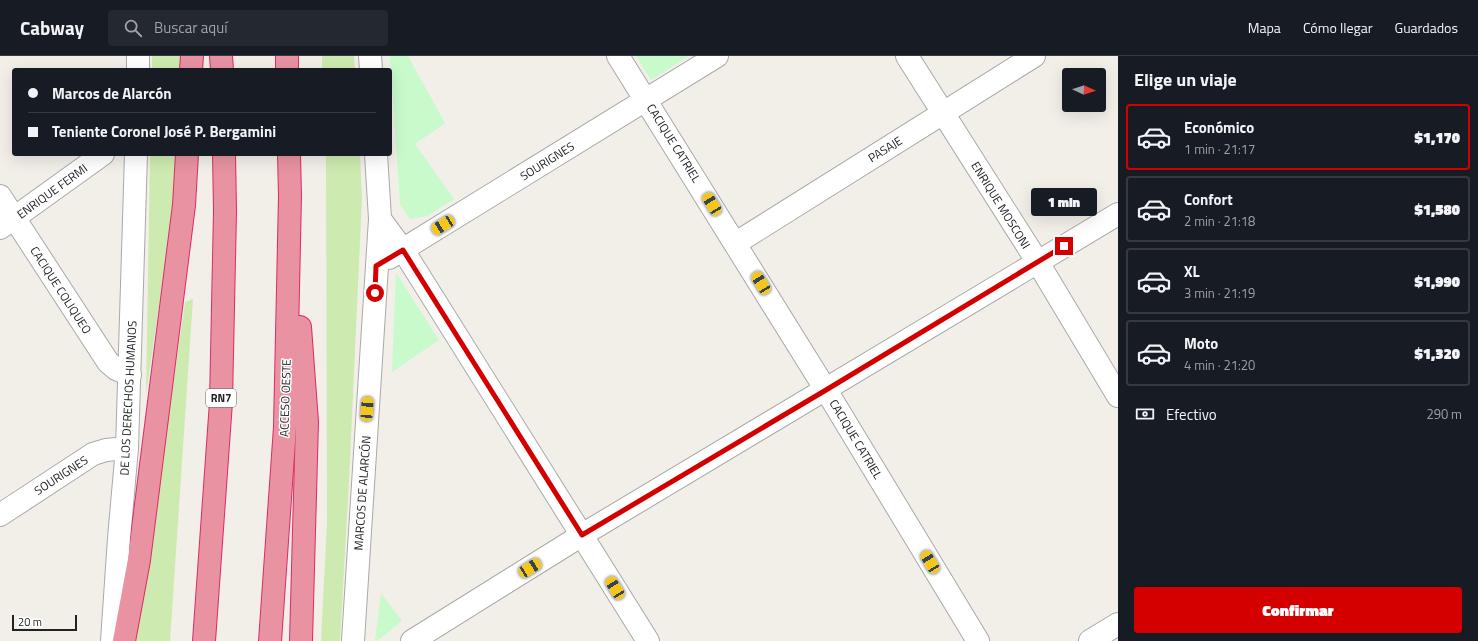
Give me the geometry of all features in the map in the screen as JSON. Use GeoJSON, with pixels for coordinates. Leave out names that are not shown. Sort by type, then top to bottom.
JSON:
{"type":"FeatureCollection","features":[{"type":"Feature","properties":{"kind":"highway"},"geometry":{"type":"LineString","coordinates":[[191,68],[192,56]]}},
{"type":"Feature","properties":{"kind":"highway"},"geometry":{"type":"LineString","coordinates":[[221,56],[222,68]]}},
{"type":"Feature","properties":{"kind":"highway"},"geometry":{"type":"LineString","coordinates":[[287,56],[287,68]]}},
{"type":"Feature","properties":{"kind":"highway"},"geometry":{"type":"LineString","coordinates":[[124,641],[139,560],[184,204],[187,156]]}},
{"type":"Feature","properties":{"kind":"highway","name":"RN7"},"geometry":{"type":"LineString","coordinates":[[204,641],[220,402],[225,211],[224,156]]}},
{"type":"Feature","properties":{"kind":"highway","name":"ACCESO OESTE"},"geometry":{"type":"LineString","coordinates":[[270,641],[285,427],[290,196],[289,156]]}},
{"type":"Feature","properties":{"kind":"highway"},"geometry":{"type":"LineString","coordinates":[[290,196],[307,422],[301,641]]}},
{"type":"Feature","properties":{"kind":"street"},"geometry":{"type":"LineString","coordinates":[[138,56],[138,68]]}},
{"type":"Feature","properties":{"kind":"street"},"geometry":{"type":"LineString","coordinates":[[370,56],[370,68]]}},
{"type":"Feature","properties":{"kind":"street","name":"CACIQUE CATRIEL"},"geometry":{"type":"LineString","coordinates":[[618,56],[736,243],[978,641]]}},
{"type":"Feature","properties":{"kind":"street","name":"SOURIGNES"},"geometry":{"type":"LineString","coordinates":[[376,266],[717,56]]}},
{"type":"Feature","properties":{"kind":"street","name":"ENRIQUE MOSCONI"},"geometry":{"type":"LineString","coordinates":[[907,56],[1037,261],[1118,396]]}},
{"type":"Feature","properties":{"kind":"street","name":"PASAJE"},"geometry":{"type":"LineString","coordinates":[[736,243],[1034,56]]}},
{"type":"Feature","properties":{"kind":"street","name":"ENRIQUE FERMI"},"geometry":{"type":"LineString","coordinates":[[7,223],[100,156]]}},
{"type":"Feature","properties":{"kind":"street","name":"DE LOS DERECHOS HUMANOS"},"geometry":{"type":"LineString","coordinates":[[112,641],[127,448],[136,156]]}},
{"type":"Feature","properties":{"kind":"street","name":"MARCOS DE ALARCÓN"},"geometry":{"type":"LineString","coordinates":[[353,641],[380,219],[376,156]]}},
{"type":"Feature","properties":{"kind":"street","name":"CACIQUE COLIQUEO"},"geometry":{"type":"LineString","coordinates":[[0,196],[7,223],[108,362],[116,369],[130,375]]}},
{"type":"Feature","properties":{"kind":"street"},"geometry":{"type":"LineString","coordinates":[[412,641],[582,535],[826,390],[1037,261],[1118,214]]}},
{"type":"Feature","properties":{"kind":"street"},"geometry":{"type":"LineString","coordinates":[[380,219],[403,250],[648,641]]}},
{"type":"Feature","properties":{"kind":"street","name":"SOURIGNES"},"geometry":{"type":"LineString","coordinates":[[0,514],[93,454],[106,450],[127,448]]}},
{"type":"Feature","properties":{"kind":"street"},"geometry":{"type":"LineString","coordinates":[[1090,641],[1118,624]]}},
{"type":"Feature","properties":{"kind":"green space"},"geometry":{"type":"Polygon","coordinates":[[[152,56],[180,56],[180,68],[152,68],[152,56]]]}},
{"type":"Feature","properties":{"kind":"green space"},"geometry":{"type":"Polygon","coordinates":[[[322,56],[354,56],[355,68],[322,68],[322,56]]]}},
{"type":"Feature","properties":{"kind":"green space"},"geometry":{"type":"Polygon","coordinates":[[[390,56],[408,56],[445,123],[415,144],[454,199],[427,216],[410,219],[400,204],[390,56]]]}},
{"type":"Feature","properties":{"kind":"green space"},"geometry":{"type":"Polygon","coordinates":[[[636,56],[689,56],[651,80],[636,56]]]}},
{"type":"Feature","properties":{"kind":"green space"},"geometry":{"type":"Polygon","coordinates":[[[150,156],[176,156],[175,195],[146,395],[150,156]]]}},
{"type":"Feature","properties":{"kind":"green space"},"geometry":{"type":"Polygon","coordinates":[[[326,156],[360,156],[362,198],[340,641],[321,641],[327,522],[326,156]]]}},
{"type":"Feature","properties":{"kind":"green space"},"geometry":{"type":"Polygon","coordinates":[[[396,273],[439,340],[392,372],[396,273]]]}},
{"type":"Feature","properties":{"kind":"green space"},"geometry":{"type":"Polygon","coordinates":[[[193,299],[170,641],[136,641],[185,302],[193,299]]]}},
{"type":"Feature","properties":{"kind":"green space"},"geometry":{"type":"Polygon","coordinates":[[[381,593],[402,621],[375,641],[381,593]]]}},
{"type":"Feature","properties":{"kind":"route"},"geometry":{"type":"LineString","coordinates":[[375,293],[376,266],[403,250],[582,535],[1064,246]]}}]}
